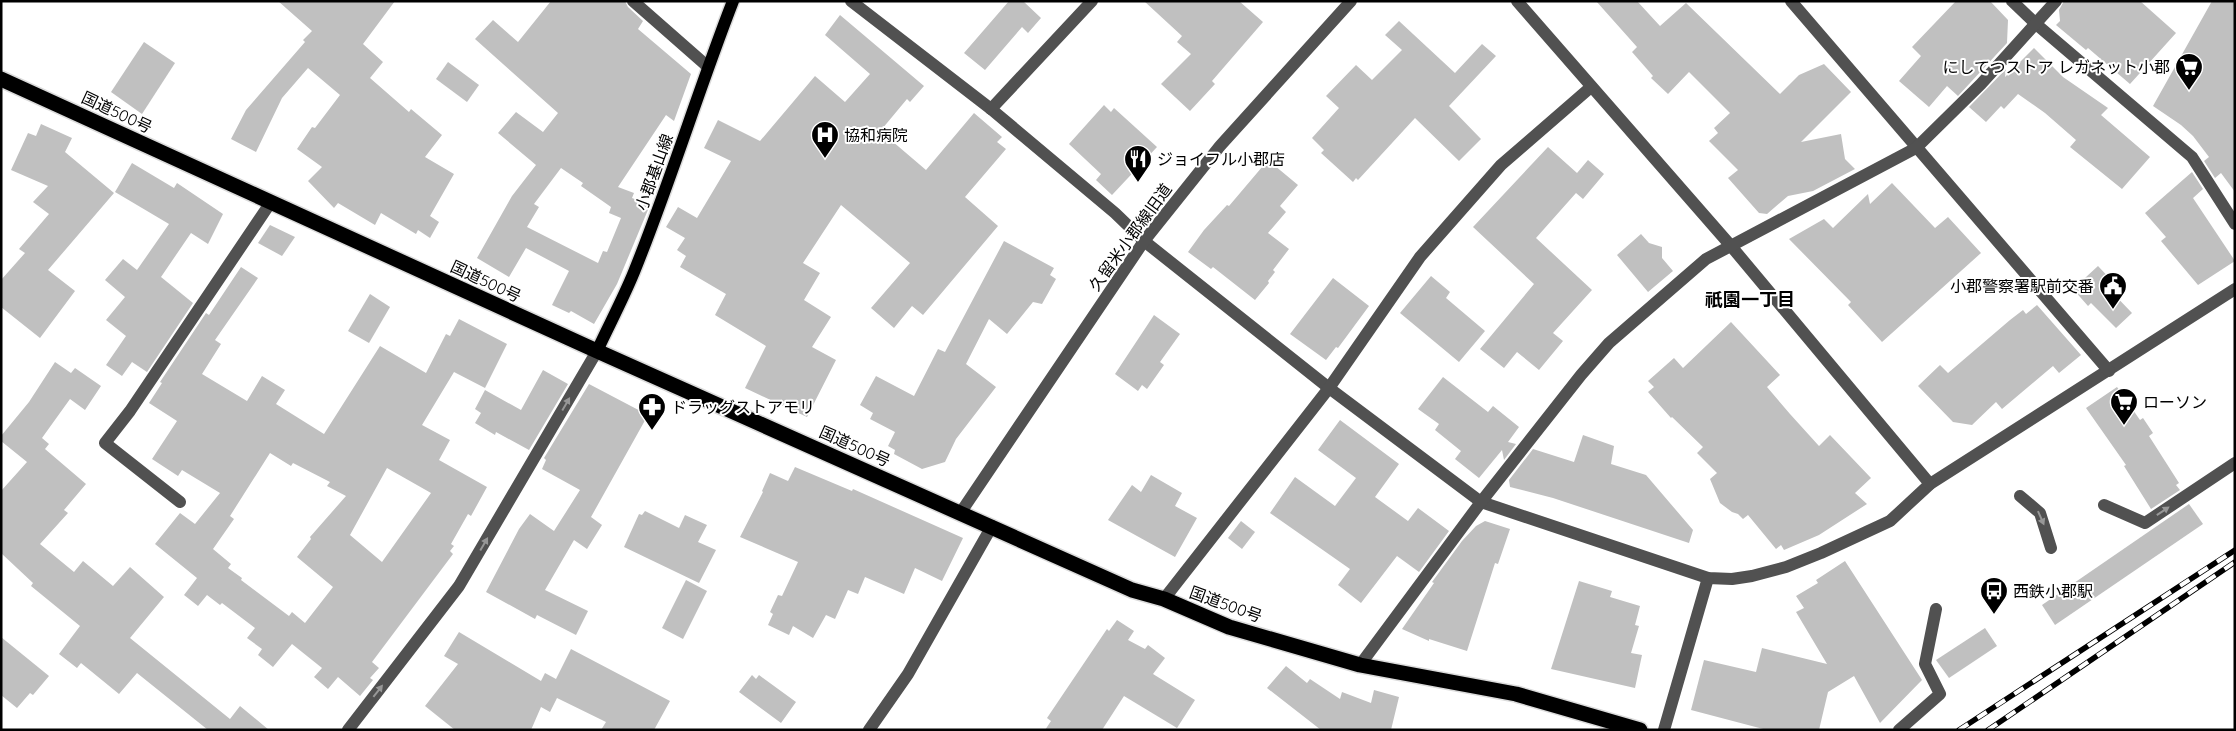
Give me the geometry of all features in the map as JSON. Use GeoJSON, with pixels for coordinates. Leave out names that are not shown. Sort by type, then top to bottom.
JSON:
{"type":"FeatureCollection","features":[{"type":"Feature","properties":{"kind":"highway","name":"国道500号"},"geometry":{"type":"LineString","coordinates":[[1,79],[597,351],[1132,590],[1164,599],[1229,627],[1360,665],[1516,694],[1640,730]]}},
{"type":"Feature","properties":{"kind":"main road","name":"小郡基山線"},"geometry":{"type":"LineString","coordinates":[[597,351],[637,264],[668,183],[707,66],[733,1]]}},
{"type":"Feature","properties":{"kind":"street"},"geometry":{"type":"LineString","coordinates":[[633,1],[707,66]]}},
{"type":"Feature","properties":{"kind":"street"},"geometry":{"type":"LineString","coordinates":[[851,1],[991,109],[1115,212],[1144,241],[1329,388],[1481,502],[1708,578],[1732,579],[1786,567],[1890,521],[1930,484],[2235,289]]}},
{"type":"Feature","properties":{"kind":"street"},"geometry":{"type":"LineString","coordinates":[[991,109],[1092,1]]}},
{"type":"Feature","properties":{"kind":"street","name":"久留米小郡線旧道"},"geometry":{"type":"LineString","coordinates":[[961,512],[1144,241],[1220,146],[1351,1]]}},
{"type":"Feature","properties":{"kind":"street"},"geometry":{"type":"LineString","coordinates":[[1517,1],[1731,246],[1930,484]]}},
{"type":"Feature","properties":{"kind":"street"},"geometry":{"type":"LineString","coordinates":[[1791,1],[2109,371]]}},
{"type":"Feature","properties":{"kind":"street"},"geometry":{"type":"LineString","coordinates":[[2012,1],[2036,24],[2192,157],[2235,224]]}},
{"type":"Feature","properties":{"kind":"street"},"geometry":{"type":"LineString","coordinates":[[1360,665],[1481,502],[1581,375],[1609,343],[1706,260],[1916,148],[2056,1]]}},
{"type":"Feature","properties":{"kind":"street"},"geometry":{"type":"LineString","coordinates":[[1164,599],[1329,388],[1420,257],[1501,164],[1591,87]]}},
{"type":"Feature","properties":{"kind":"street"},"geometry":{"type":"LineString","coordinates":[[180,502],[105,443],[130,411],[272,202]]}},
{"type":"Feature","properties":{"kind":"street"},"geometry":{"type":"LineString","coordinates":[[348,730],[459,586],[597,351]]}},
{"type":"Feature","properties":{"kind":"street"},"geometry":{"type":"LineString","coordinates":[[2104,505],[2145,523],[2235,463]]}},
{"type":"Feature","properties":{"kind":"street"},"geometry":{"type":"LineString","coordinates":[[2020,496],[2040,513],[2051,548]]}},
{"type":"Feature","properties":{"kind":"street"},"geometry":{"type":"LineString","coordinates":[[869,730],[908,674],[992,526]]}},
{"type":"Feature","properties":{"kind":"street"},"geometry":{"type":"LineString","coordinates":[[1664,730],[1708,578]]}},
{"type":"Feature","properties":{"kind":"street"},"geometry":{"type":"LineString","coordinates":[[1899,730],[1940,694],[1925,664],[1936,609]]}},
{"type":"Feature","properties":{"kind":"building"},"geometry":{"type":"Polygon","coordinates":[[[278,1],[395,1],[363,44],[383,62],[370,78],[409,112],[411,109],[442,135],[425,157],[454,174],[430,216],[439,222],[430,238],[418,230],[416,234],[381,213],[375,225],[338,203],[334,208],[308,181],[322,167],[297,149],[312,127],[315,128],[340,95],[308,68],[282,98],[256,152],[231,139],[246,110],[305,42],[303,40],[312,31],[278,1]]]}},
{"type":"Feature","properties":{"kind":"building"},"geometry":{"type":"Polygon","coordinates":[[[551,1],[625,1],[628,7],[643,21],[638,29],[691,74],[674,121],[666,115],[618,187],[634,193],[632,198],[650,205],[617,284],[594,324],[571,311],[569,313],[552,305],[569,271],[526,248],[509,277],[477,258],[512,196],[536,165],[498,133],[516,112],[543,132],[558,113],[475,39],[493,20],[518,42],[551,1]],[[561,168],[534,204],[539,207],[527,227],[598,263],[603,251],[607,252],[621,218],[609,213],[611,207],[581,186],[583,183],[561,168]]]}},
{"type":"Feature","properties":{"kind":"building"},"geometry":{"type":"Polygon","coordinates":[[[1009,1],[1023,1],[1041,18],[1028,33],[1022,27],[985,70],[964,53],[1009,1]]]}},
{"type":"Feature","properties":{"kind":"building"},"geometry":{"type":"Polygon","coordinates":[[[1144,1],[1239,1],[1263,22],[1212,81],[1215,84],[1190,111],[1161,84],[1191,54],[1177,42],[1182,36],[1144,1]]]}},
{"type":"Feature","properties":{"kind":"building"},"geometry":{"type":"Polygon","coordinates":[[[1596,1],[1637,1],[1660,26],[1686,3],[1780,94],[1799,75],[1824,64],[1851,92],[1801,142],[1841,134],[1845,159],[1855,169],[1813,191],[1788,196],[1767,214],[1759,213],[1728,178],[1738,170],[1709,141],[1718,133],[1714,128],[1730,113],[1689,72],[1668,94],[1651,78],[1653,76],[1632,52],[1637,47],[1596,1]]]}},
{"type":"Feature","properties":{"kind":"building"},"geometry":{"type":"Polygon","coordinates":[[[1956,1],[1990,1],[2008,20],[2007,43],[1958,96],[1947,86],[1929,107],[1899,81],[1921,56],[1912,47],[1956,1]]]}},
{"type":"Feature","properties":{"kind":"building"},"geometry":{"type":"Polygon","coordinates":[[[2064,1],[2140,1],[2176,33],[2130,84],[2088,48],[2086,50],[2056,25],[2060,21],[2059,10],[2064,1]]]}},
{"type":"Feature","properties":{"kind":"building","name":"にしてつストア レガネット小郡"},"geometry":{"type":"Polygon","coordinates":[[[2212,1],[2235,1],[2235,192],[2221,173],[2215,178],[2204,161],[2209,157],[2193,136],[2181,125],[2153,106],[2212,1]]]}},
{"type":"Feature","properties":{"kind":"building"},"geometry":{"type":"Polygon","coordinates":[[[840,15],[924,86],[910,102],[907,99],[882,129],[894,137],[892,141],[926,170],[974,113],[1002,137],[997,142],[1006,149],[965,197],[998,226],[923,315],[912,306],[894,328],[871,308],[910,263],[841,205],[803,263],[820,273],[804,300],[831,317],[812,347],[836,360],[807,417],[745,388],[766,346],[715,315],[726,294],[680,267],[686,256],[677,250],[685,238],[666,227],[678,207],[697,218],[731,161],[704,148],[718,120],[760,141],[815,76],[845,102],[870,74],[825,35],[840,15]]]}},
{"type":"Feature","properties":{"kind":"building"},"geometry":{"type":"Polygon","coordinates":[[[1399,21],[1455,73],[1482,44],[1496,56],[1449,106],[1481,139],[1459,161],[1415,118],[1358,180],[1356,178],[1353,182],[1321,153],[1324,150],[1312,138],[1339,108],[1326,96],[1356,65],[1372,80],[1402,50],[1385,35],[1399,21]]]}},
{"type":"Feature","properties":{"kind":"building"},"geometry":{"type":"Polygon","coordinates":[[[144,42],[175,63],[142,114],[111,92],[144,42]]]}},
{"type":"Feature","properties":{"kind":"building"},"geometry":{"type":"Polygon","coordinates":[[[2034,48],[2063,77],[2108,108],[2101,115],[2150,157],[2122,189],[2070,147],[2076,140],[2045,113],[2018,94],[2004,109],[2001,106],[1986,122],[1969,107],[2006,69],[2005,77],[2034,48]]]}},
{"type":"Feature","properties":{"kind":"building"},"geometry":{"type":"Polygon","coordinates":[[[448,62],[479,85],[467,102],[436,79],[448,62]]]}},
{"type":"Feature","properties":{"kind":"building"},"geometry":{"type":"Polygon","coordinates":[[[1104,105],[1111,112],[1114,108],[1157,147],[1112,195],[1096,180],[1101,174],[1069,144],[1104,105]]]}},
{"type":"Feature","properties":{"kind":"building"},"geometry":{"type":"Polygon","coordinates":[[[41,124],[72,138],[65,152],[114,193],[48,270],[75,291],[40,338],[1,307],[1,280],[25,253],[19,249],[49,214],[33,202],[48,186],[11,170],[28,133],[36,136],[41,124]]]}},
{"type":"Feature","properties":{"kind":"building"},"geometry":{"type":"Polygon","coordinates":[[[1548,147],[1577,173],[1588,160],[1604,174],[1583,199],[1576,193],[1536,238],[1592,290],[1553,333],[1563,341],[1539,370],[1517,352],[1504,368],[1480,349],[1534,284],[1473,227],[1548,147]]]}},
{"type":"Feature","properties":{"kind":"building"},"geometry":{"type":"Polygon","coordinates":[[[1268,160],[1298,185],[1280,206],[1286,212],[1268,233],[1289,249],[1273,270],[1275,272],[1268,281],[1269,283],[1255,300],[1213,267],[1211,269],[1188,252],[1204,230],[1227,205],[1229,206],[1268,160]]]}},
{"type":"Feature","properties":{"kind":"building"},"geometry":{"type":"Polygon","coordinates":[[[132,163],[174,188],[177,183],[223,214],[208,244],[191,233],[161,277],[193,303],[147,372],[132,362],[122,376],[106,365],[126,336],[106,320],[125,297],[105,280],[123,259],[137,270],[169,224],[115,192],[132,163]]]}},
{"type":"Feature","properties":{"kind":"building"},"geometry":{"type":"Polygon","coordinates":[[[2192,172],[2203,189],[2193,198],[2235,261],[2198,285],[2161,241],[2166,237],[2145,213],[2192,172]]]}},
{"type":"Feature","properties":{"kind":"building"},"geometry":{"type":"Polygon","coordinates":[[[1892,183],[1935,228],[1948,217],[1981,253],[1882,342],[1848,305],[1851,302],[1789,239],[1824,219],[1833,228],[1868,194],[1870,204],[1892,183]]]}},
{"type":"Feature","properties":{"kind":"building"},"geometry":{"type":"Polygon","coordinates":[[[270,225],[295,237],[282,256],[258,243],[270,225]]]}},
{"type":"Feature","properties":{"kind":"building"},"geometry":{"type":"Polygon","coordinates":[[[1641,234],[1649,243],[1662,247],[1662,258],[1673,271],[1648,292],[1617,255],[1641,234]]]}},
{"type":"Feature","properties":{"kind":"building"},"geometry":{"type":"Polygon","coordinates":[[[1004,241],[1054,268],[1050,275],[1056,279],[1042,304],[1033,302],[1007,334],[989,319],[966,364],[996,387],[956,439],[945,462],[922,469],[894,454],[895,450],[888,446],[895,432],[870,419],[873,413],[860,405],[876,376],[914,396],[938,349],[945,352],[1004,241]]]}},
{"type":"Feature","properties":{"kind":"building"},"geometry":{"type":"Polygon","coordinates":[[[2098,266],[2114,283],[2108,288],[2132,313],[2116,328],[2091,303],[2088,306],[2073,289],[2098,266]]]}},
{"type":"Feature","properties":{"kind":"building"},"geometry":{"type":"Polygon","coordinates":[[[241,267],[258,278],[215,340],[221,344],[202,374],[247,401],[262,376],[285,390],[276,404],[324,434],[380,346],[426,373],[446,334],[450,336],[459,319],[507,344],[485,388],[454,372],[422,425],[450,440],[439,460],[487,487],[471,516],[468,514],[451,544],[454,546],[450,551],[453,554],[372,662],[379,668],[370,678],[373,680],[360,696],[338,677],[328,689],[314,677],[322,668],[292,644],[273,667],[258,655],[262,649],[247,638],[255,628],[222,603],[220,605],[207,595],[198,606],[184,595],[197,578],[155,544],[180,513],[195,524],[220,493],[182,470],[178,476],[152,459],[177,421],[149,403],[162,383],[160,382],[206,313],[209,315],[241,267]],[[270,453],[230,516],[234,519],[213,549],[231,564],[228,568],[242,578],[241,580],[289,616],[292,612],[305,623],[333,587],[297,557],[311,539],[310,537],[346,496],[327,486],[330,482],[293,463],[291,466],[270,453]],[[387,468],[350,535],[382,562],[431,493],[387,468]]]}},
{"type":"Feature","properties":{"kind":"building"},"geometry":{"type":"Polygon","coordinates":[[[1431,276],[1450,292],[1446,298],[1485,331],[1459,362],[1400,313],[1431,276]]]}},
{"type":"Feature","properties":{"kind":"building"},"geometry":{"type":"Polygon","coordinates":[[[1333,278],[1369,306],[1338,348],[1336,347],[1326,360],[1290,334],[1333,278]]]}},
{"type":"Feature","properties":{"kind":"building"},"geometry":{"type":"Polygon","coordinates":[[[370,294],[390,307],[369,343],[348,331],[370,294]]]}},
{"type":"Feature","properties":{"kind":"building"},"geometry":{"type":"Polygon","coordinates":[[[2037,305],[2081,355],[2059,373],[2053,366],[2002,409],[1996,402],[1972,425],[1953,422],[1918,386],[1940,365],[1948,373],[2023,310],[2026,314],[2037,305]]]}},
{"type":"Feature","properties":{"kind":"building"},"geometry":{"type":"Polygon","coordinates":[[[1154,315],[1180,334],[1160,362],[1164,365],[1147,389],[1142,385],[1138,391],[1115,374],[1154,315]]]}},
{"type":"Feature","properties":{"kind":"building"},"geometry":{"type":"Polygon","coordinates":[[[1731,322],[1780,375],[1767,387],[1790,414],[1819,446],[1830,435],[1871,478],[1855,493],[1867,504],[1819,535],[1784,550],[1781,545],[1776,549],[1748,515],[1743,519],[1720,503],[1710,479],[1717,473],[1697,453],[1703,447],[1671,418],[1648,392],[1654,387],[1648,381],[1674,358],[1683,368],[1731,322]]]}},
{"type":"Feature","properties":{"kind":"building"},"geometry":{"type":"Polygon","coordinates":[[[55,362],[71,373],[75,368],[101,386],[85,410],[70,399],[42,438],[49,444],[45,449],[86,484],[64,510],[68,513],[40,544],[74,572],[83,561],[113,586],[130,567],[164,597],[130,638],[230,719],[240,706],[269,730],[208,730],[137,673],[119,694],[81,663],[77,668],[59,654],[80,626],[31,586],[33,583],[1,553],[1,491],[27,462],[1,441],[1,436],[29,402],[55,362]]]}},
{"type":"Feature","properties":{"kind":"building"},"geometry":{"type":"Polygon","coordinates":[[[543,370],[568,384],[529,450],[496,432],[495,435],[475,423],[481,413],[475,409],[485,390],[521,410],[543,370]]]}},
{"type":"Feature","properties":{"kind":"building"},"geometry":{"type":"Polygon","coordinates":[[[1443,377],[1488,412],[1493,406],[1519,427],[1508,442],[1516,444],[1504,460],[1502,450],[1479,478],[1455,459],[1461,451],[1435,430],[1439,424],[1418,409],[1443,377]]]}},
{"type":"Feature","properties":{"kind":"building"},"geometry":{"type":"Polygon","coordinates":[[[589,384],[648,415],[591,517],[602,525],[587,549],[574,540],[545,590],[588,611],[576,635],[537,615],[535,619],[486,592],[519,529],[530,514],[554,531],[580,490],[542,469],[546,460],[544,458],[589,384]]]}},
{"type":"Feature","properties":{"kind":"building"},"geometry":{"type":"Polygon","coordinates":[[[2117,387],[2140,420],[2143,418],[2153,433],[2149,436],[2179,483],[2176,485],[2180,490],[2151,509],[2124,466],[2126,465],[2086,408],[2117,387]]]}},
{"type":"Feature","properties":{"kind":"building"},"geometry":{"type":"Polygon","coordinates":[[[1340,420],[1399,464],[1375,497],[1408,521],[1418,508],[1449,531],[1419,572],[1397,556],[1361,603],[1338,585],[1350,569],[1270,513],[1295,477],[1335,506],[1356,478],[1318,450],[1340,420]]]}},
{"type":"Feature","properties":{"kind":"building"},"geometry":{"type":"Polygon","coordinates":[[[1583,435],[1614,446],[1611,464],[1646,475],[1693,530],[1689,543],[1553,498],[1510,487],[1509,480],[1533,449],[1574,462],[1583,435]]]}},
{"type":"Feature","properties":{"kind":"building"},"geometry":{"type":"Polygon","coordinates":[[[795,467],[852,491],[853,489],[963,538],[942,581],[915,568],[904,594],[865,577],[858,594],[848,590],[835,619],[826,615],[813,638],[793,626],[789,635],[768,625],[773,614],[770,612],[778,595],[782,596],[798,562],[740,537],[763,492],[770,473],[788,481],[795,467]]]}},
{"type":"Feature","properties":{"kind":"building"},"geometry":{"type":"Polygon","coordinates":[[[1151,475],[1182,493],[1175,506],[1197,518],[1175,557],[1108,520],[1132,485],[1141,492],[1151,475]]]}},
{"type":"Feature","properties":{"kind":"building"},"geometry":{"type":"Polygon","coordinates":[[[2189,504],[2203,524],[2055,625],[2042,605],[2189,504]]]}},
{"type":"Feature","properties":{"kind":"building"},"geometry":{"type":"Polygon","coordinates":[[[645,511],[679,528],[685,515],[707,525],[698,542],[716,550],[699,583],[624,547],[639,514],[642,515],[645,511]]]}},
{"type":"Feature","properties":{"kind":"building"},"geometry":{"type":"Polygon","coordinates":[[[1241,521],[1255,532],[1242,549],[1228,538],[1241,521]]]}},
{"type":"Feature","properties":{"kind":"building"},"geometry":{"type":"Polygon","coordinates":[[[1485,521],[1510,529],[1498,564],[1495,563],[1467,651],[1429,639],[1429,641],[1402,629],[1434,583],[1432,582],[1462,541],[1476,526],[1485,521]]]}},
{"type":"Feature","properties":{"kind":"building"},"geometry":{"type":"Polygon","coordinates":[[[1845,561],[1922,680],[1880,723],[1854,676],[1828,692],[1819,730],[1767,730],[1691,710],[1704,660],[1756,672],[1762,648],[1827,664],[1796,612],[1804,608],[1796,596],[1818,583],[1816,580],[1845,561]]]}},
{"type":"Feature","properties":{"kind":"building"},"geometry":{"type":"Polygon","coordinates":[[[686,580],[707,591],[683,639],[662,628],[686,580]]]}},
{"type":"Feature","properties":{"kind":"building"},"geometry":{"type":"Polygon","coordinates":[[[1579,581],[1612,591],[1610,597],[1640,606],[1635,625],[1639,626],[1631,653],[1642,655],[1635,688],[1551,669],[1579,581]]]}},
{"type":"Feature","properties":{"kind":"building"},"geometry":{"type":"Polygon","coordinates":[[[1117,620],[1134,631],[1128,640],[1145,649],[1148,645],[1165,658],[1153,674],[1195,700],[1177,728],[1124,696],[1102,730],[1045,730],[1051,721],[1047,718],[1107,629],[1109,631],[1117,620]]]}},
{"type":"Feature","properties":{"kind":"building"},"geometry":{"type":"Polygon","coordinates":[[[1985,628],[1997,646],[1949,678],[1936,660],[1985,628]]]}},
{"type":"Feature","properties":{"kind":"building"},"geometry":{"type":"Polygon","coordinates":[[[459,632],[541,681],[545,673],[556,679],[571,649],[670,701],[654,730],[601,730],[606,722],[557,698],[550,712],[541,707],[531,730],[455,730],[425,706],[458,664],[444,656],[459,632]]]}},
{"type":"Feature","properties":{"kind":"building"},"geometry":{"type":"Polygon","coordinates":[[[1,637],[49,676],[33,695],[30,693],[17,708],[1,695],[1,637]]]}},
{"type":"Feature","properties":{"kind":"building"},"geometry":{"type":"Polygon","coordinates":[[[1286,666],[1307,683],[1310,679],[1340,699],[1342,692],[1371,703],[1374,690],[1399,697],[1391,730],[1321,730],[1267,688],[1286,666]]]}},
{"type":"Feature","properties":{"kind":"building"},"geometry":{"type":"Polygon","coordinates":[[[752,675],[756,679],[759,675],[796,702],[781,723],[739,692],[752,675]]]}},
{"type":"Feature","properties":{"kind":"railway"},"geometry":{"type":"LineString","coordinates":[[1959,730],[2235,550]]}},
{"type":"Feature","properties":{"kind":"railway"},"geometry":{"type":"LineString","coordinates":[[1988,730],[2235,562]]}},
{"type":"Feature","properties":{"kind":"place","name":"にしてつストア レガネット小郡"},"geometry":{"type":"Point","coordinates":[2189,91]}},
{"type":"Feature","properties":{"kind":"place","name":"協和病院"},"geometry":{"type":"Point","coordinates":[825,159]}},
{"type":"Feature","properties":{"kind":"place","name":"ジョイフル小郡店"},"geometry":{"type":"Point","coordinates":[1138,183]}},
{"type":"Feature","properties":{"kind":"place","name":"小郡警察署駅前交番"},"geometry":{"type":"Point","coordinates":[2113,310]}},
{"type":"Feature","properties":{"kind":"place","name":"ローソン"},"geometry":{"type":"Point","coordinates":[2124,426]}},
{"type":"Feature","properties":{"kind":"place","name":"ドラッグストアモリ"},"geometry":{"type":"Point","coordinates":[652,431]}},
{"type":"Feature","properties":{"kind":"place","name":"西鉄小郡駅"},"geometry":{"type":"Point","coordinates":[1994,615]}},
{"type":"Feature","properties":{"kind":"district","name":"祇園一丁目"},"geometry":{"type":"Point","coordinates":[1750,300]}}]}
